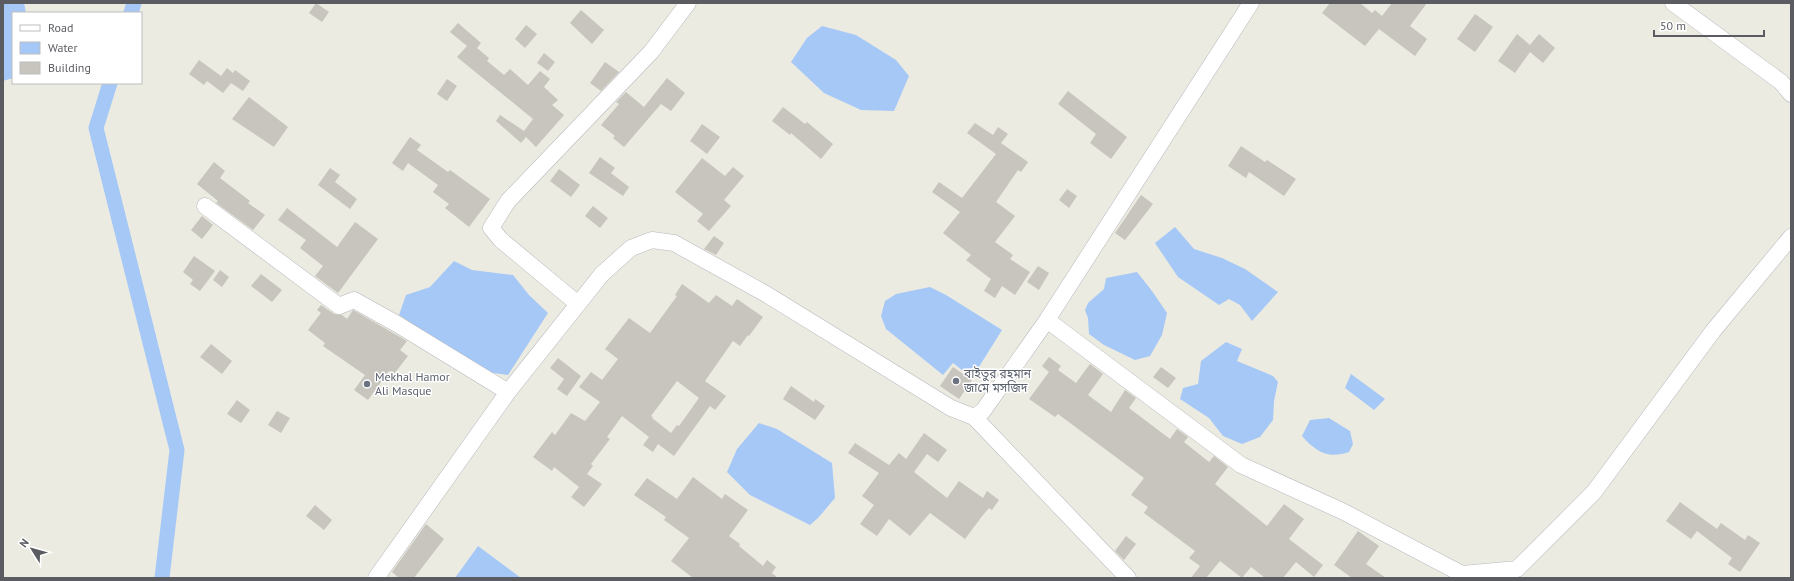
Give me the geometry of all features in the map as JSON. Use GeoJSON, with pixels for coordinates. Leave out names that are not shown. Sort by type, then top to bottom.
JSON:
{"type":"FeatureCollection","features":[{"type":"Feature","properties":{"kind":"street"},"geometry":{"type":"LineString","coordinates":[[578,304],[501,240],[491,228],[508,201],[650,52],[688,3]]}},
{"type":"Feature","properties":{"kind":"street"},"geometry":{"type":"LineString","coordinates":[[974,417],[983,411],[1047,320],[1250,3]]}},
{"type":"Feature","properties":{"kind":"street"},"geometry":{"type":"LineString","coordinates":[[1673,3],[1781,82],[1791,94]]}},
{"type":"Feature","properties":{"kind":"street"},"geometry":{"type":"LineString","coordinates":[[206,206],[339,306],[354,300],[397,324],[508,392]]}},
{"type":"Feature","properties":{"kind":"street"},"geometry":{"type":"LineString","coordinates":[[1047,320],[1241,465],[1342,511],[1462,574],[1517,569],[1594,492],[1713,331],[1791,237]]}},
{"type":"Feature","properties":{"kind":"street"},"geometry":{"type":"LineString","coordinates":[[376,578],[508,392],[602,274],[630,248],[652,240],[674,243],[766,294],[951,408],[974,417],[1128,578]]}},
{"type":"Feature","properties":{"kind":"water"},"geometry":{"type":"Polygon","coordinates":[[[3,3],[24,3],[26,12],[12,12],[12,78],[3,81],[3,3]]]}},
{"type":"Feature","properties":{"kind":"water"},"geometry":{"type":"Polygon","coordinates":[[[822,26],[856,35],[896,60],[909,76],[894,111],[861,110],[824,93],[791,62],[807,38],[822,26]]]}},
{"type":"Feature","properties":{"kind":"water"},"geometry":{"type":"Polygon","coordinates":[[[1175,227],[1194,249],[1222,258],[1245,269],[1278,292],[1252,321],[1240,305],[1229,299],[1219,305],[1178,277],[1155,243],[1175,227]]]}},
{"type":"Feature","properties":{"kind":"water"},"geometry":{"type":"Polygon","coordinates":[[[454,261],[472,270],[513,275],[529,295],[548,313],[508,375],[486,372],[399,315],[406,295],[430,287],[454,261]]]}},
{"type":"Feature","properties":{"kind":"water"},"geometry":{"type":"Polygon","coordinates":[[[1137,272],[1167,313],[1162,335],[1150,356],[1135,360],[1104,345],[1089,334],[1088,318],[1085,310],[1088,303],[1104,289],[1106,278],[1137,272]]]}},
{"type":"Feature","properties":{"kind":"water"},"geometry":{"type":"Polygon","coordinates":[[[930,287],[946,295],[1002,330],[972,378],[953,363],[943,375],[886,329],[881,316],[885,301],[896,294],[930,287]]]}},
{"type":"Feature","properties":{"kind":"water"},"geometry":{"type":"Polygon","coordinates":[[[1226,342],[1242,349],[1237,361],[1273,376],[1278,382],[1274,401],[1273,420],[1260,437],[1242,444],[1223,436],[1209,418],[1180,399],[1183,388],[1198,384],[1201,361],[1226,342]]]}},
{"type":"Feature","properties":{"kind":"water"},"geometry":{"type":"Polygon","coordinates":[[[1351,374],[1385,399],[1374,410],[1345,388],[1351,374]]]}},
{"type":"Feature","properties":{"kind":"water"},"geometry":{"type":"Polygon","coordinates":[[[1329,418],[1350,431],[1353,444],[1349,452],[1335,455],[1323,453],[1312,446],[1302,436],[1310,420],[1329,418]]]}},
{"type":"Feature","properties":{"kind":"water"},"geometry":{"type":"Polygon","coordinates":[[[759,423],[777,429],[832,463],[835,498],[810,525],[750,495],[727,472],[737,449],[759,423]]]}},
{"type":"Feature","properties":{"kind":"water"},"geometry":{"type":"Polygon","coordinates":[[[478,546],[521,578],[455,578],[478,546]]]}},
{"type":"Feature","properties":{"kind":"building"},"geometry":{"type":"Polygon","coordinates":[[[316,3],[329,12],[322,22],[309,13],[316,3]]]}},
{"type":"Feature","properties":{"kind":"building"},"geometry":{"type":"Polygon","coordinates":[[[1330,3],[1360,3],[1372,13],[1375,10],[1382,16],[1392,3],[1427,3],[1410,26],[1427,39],[1415,56],[1379,29],[1365,46],[1322,13],[1330,3]]]}},
{"type":"Feature","properties":{"kind":"building"},"geometry":{"type":"Polygon","coordinates":[[[581,10],[604,30],[592,44],[570,23],[581,10]]]}},
{"type":"Feature","properties":{"kind":"building"},"geometry":{"type":"Polygon","coordinates":[[[1475,14],[1493,27],[1475,52],[1457,39],[1475,14]]]}},
{"type":"Feature","properties":{"kind":"building"},"geometry":{"type":"Polygon","coordinates":[[[458,23],[481,43],[477,48],[489,58],[487,61],[504,75],[510,69],[528,85],[540,71],[550,79],[544,87],[558,100],[552,105],[564,115],[536,147],[526,137],[521,143],[496,121],[500,115],[524,131],[533,119],[457,57],[467,46],[450,32],[458,23]]]}},
{"type":"Feature","properties":{"kind":"building"},"geometry":{"type":"Polygon","coordinates":[[[526,25],[537,34],[525,48],[515,39],[526,25]]]}},
{"type":"Feature","properties":{"kind":"building"},"geometry":{"type":"Polygon","coordinates":[[[1517,34],[1530,45],[1539,34],[1555,48],[1543,63],[1530,52],[1515,73],[1498,61],[1517,34]]]}},
{"type":"Feature","properties":{"kind":"building"},"geometry":{"type":"Polygon","coordinates":[[[544,53],[555,62],[548,71],[537,63],[544,53]]]}},
{"type":"Feature","properties":{"kind":"building"},"geometry":{"type":"Polygon","coordinates":[[[199,60],[221,76],[227,68],[233,73],[235,70],[250,81],[243,91],[231,83],[223,93],[207,81],[204,85],[189,74],[199,60]]]}},
{"type":"Feature","properties":{"kind":"building"},"geometry":{"type":"Polygon","coordinates":[[[605,62],[619,72],[601,91],[590,83],[605,62]]]}},
{"type":"Feature","properties":{"kind":"building"},"geometry":{"type":"Polygon","coordinates":[[[667,78],[685,93],[671,111],[661,104],[624,147],[613,138],[615,136],[601,125],[619,104],[616,102],[626,92],[644,107],[667,78]]]}},
{"type":"Feature","properties":{"kind":"building"},"geometry":{"type":"Polygon","coordinates":[[[447,79],[457,86],[447,101],[437,94],[447,79]]]}},
{"type":"Feature","properties":{"kind":"building"},"geometry":{"type":"Polygon","coordinates":[[[1068,91],[1127,137],[1111,159],[1090,143],[1096,134],[1058,104],[1068,91]]]}},
{"type":"Feature","properties":{"kind":"building"},"geometry":{"type":"Polygon","coordinates":[[[249,97],[288,127],[274,147],[232,119],[249,97]]]}},
{"type":"Feature","properties":{"kind":"building"},"geometry":{"type":"Polygon","coordinates":[[[783,107],[805,124],[807,122],[833,144],[821,159],[791,133],[790,135],[772,121],[783,107]]]}},
{"type":"Feature","properties":{"kind":"building"},"geometry":{"type":"Polygon","coordinates":[[[975,123],[993,135],[998,127],[1008,134],[1001,143],[1028,162],[1021,172],[1018,170],[996,202],[1015,216],[995,242],[1013,255],[1010,259],[1030,272],[1015,295],[1002,286],[995,298],[984,291],[991,279],[966,260],[971,255],[943,233],[960,212],[932,192],[939,182],[962,198],[996,154],[967,133],[975,123]]]}},
{"type":"Feature","properties":{"kind":"building"},"geometry":{"type":"Polygon","coordinates":[[[702,124],[720,137],[707,154],[690,141],[702,124]]]}},
{"type":"Feature","properties":{"kind":"building"},"geometry":{"type":"Polygon","coordinates":[[[410,137],[421,145],[417,150],[448,172],[450,170],[490,199],[469,227],[445,208],[449,204],[433,192],[438,185],[408,163],[403,171],[392,163],[410,137]]]}},
{"type":"Feature","properties":{"kind":"building"},"geometry":{"type":"Polygon","coordinates":[[[1241,146],[1265,162],[1267,160],[1296,179],[1284,196],[1249,172],[1246,178],[1228,166],[1241,146]]]}},
{"type":"Feature","properties":{"kind":"building"},"geometry":{"type":"Polygon","coordinates":[[[600,157],[615,168],[611,173],[629,187],[623,196],[589,173],[600,157]]]}},
{"type":"Feature","properties":{"kind":"building"},"geometry":{"type":"Polygon","coordinates":[[[702,158],[725,176],[733,167],[744,176],[724,200],[731,206],[709,231],[697,221],[703,214],[675,192],[702,158]]]}},
{"type":"Feature","properties":{"kind":"building"},"geometry":{"type":"Polygon","coordinates":[[[214,162],[225,171],[220,178],[250,201],[248,203],[265,215],[253,230],[216,203],[218,201],[197,184],[214,162]]]}},
{"type":"Feature","properties":{"kind":"building"},"geometry":{"type":"Polygon","coordinates":[[[330,168],[340,175],[335,182],[357,199],[350,209],[318,185],[330,168]]]}},
{"type":"Feature","properties":{"kind":"building"},"geometry":{"type":"Polygon","coordinates":[[[559,169],[580,185],[571,197],[550,181],[559,169]]]}},
{"type":"Feature","properties":{"kind":"building"},"geometry":{"type":"Polygon","coordinates":[[[1067,189],[1077,196],[1069,208],[1059,200],[1067,189]]]}},
{"type":"Feature","properties":{"kind":"building"},"geometry":{"type":"Polygon","coordinates":[[[1141,195],[1153,204],[1125,240],[1115,233],[1141,195]]]}},
{"type":"Feature","properties":{"kind":"building"},"geometry":{"type":"Polygon","coordinates":[[[593,206],[608,218],[600,228],[585,216],[593,206]]]}},
{"type":"Feature","properties":{"kind":"building"},"geometry":{"type":"Polygon","coordinates":[[[287,208],[337,247],[355,222],[378,239],[338,293],[315,276],[323,266],[300,248],[306,240],[278,220],[287,208]]]}},
{"type":"Feature","properties":{"kind":"building"},"geometry":{"type":"Polygon","coordinates":[[[202,216],[213,225],[202,239],[191,230],[202,216]]]}},
{"type":"Feature","properties":{"kind":"building"},"geometry":{"type":"Polygon","coordinates":[[[714,236],[724,243],[716,255],[704,249],[714,236]]]}},
{"type":"Feature","properties":{"kind":"building"},"geometry":{"type":"Polygon","coordinates":[[[194,256],[215,271],[200,291],[190,284],[193,280],[183,272],[194,256]]]}},
{"type":"Feature","properties":{"kind":"building"},"geometry":{"type":"Polygon","coordinates":[[[1038,266],[1049,273],[1039,290],[1027,282],[1038,266]]]}},
{"type":"Feature","properties":{"kind":"building"},"geometry":{"type":"Polygon","coordinates":[[[220,270],[229,277],[222,287],[213,280],[220,270]]]}},
{"type":"Feature","properties":{"kind":"building"},"geometry":{"type":"Polygon","coordinates":[[[261,274],[282,290],[272,302],[251,286],[261,274]]]}},
{"type":"Feature","properties":{"kind":"building"},"geometry":{"type":"Polygon","coordinates":[[[682,284],[709,303],[716,295],[732,306],[737,299],[763,317],[740,346],[733,341],[705,381],[726,396],[715,410],[710,406],[674,456],[658,444],[653,452],[643,445],[649,437],[622,416],[607,437],[610,439],[591,464],[593,466],[587,474],[602,484],[584,507],[571,497],[579,487],[554,467],[552,471],[533,457],[552,432],[555,435],[571,413],[585,421],[600,402],[579,387],[591,372],[602,380],[618,359],[605,349],[629,318],[650,333],[677,296],[675,295],[682,284]],[[677,381],[651,416],[671,433],[677,425],[679,426],[699,398],[677,381]]]}},
{"type":"Feature","properties":{"kind":"building"},"geometry":{"type":"Polygon","coordinates":[[[321,305],[334,314],[342,315],[347,319],[353,310],[407,341],[400,350],[408,356],[394,374],[389,371],[368,400],[354,390],[365,375],[323,346],[325,343],[308,330],[321,313],[317,310],[321,305]]]}},
{"type":"Feature","properties":{"kind":"building"},"geometry":{"type":"Polygon","coordinates":[[[211,344],[232,361],[222,374],[200,357],[211,344]]]}},
{"type":"Feature","properties":{"kind":"building"},"geometry":{"type":"Polygon","coordinates":[[[1049,357],[1061,366],[1058,370],[1076,383],[1090,364],[1103,374],[1088,395],[1111,412],[1125,390],[1136,398],[1129,408],[1170,439],[1177,429],[1188,437],[1184,442],[1209,462],[1214,456],[1228,467],[1215,484],[1267,526],[1284,504],[1304,519],[1289,539],[1323,565],[1314,577],[1296,562],[1283,578],[1265,578],[1251,567],[1242,578],[1220,561],[1206,578],[1191,578],[1200,566],[1189,558],[1195,551],[1144,513],[1148,507],[1131,495],[1144,478],[1058,414],[1055,417],[1029,399],[1049,372],[1042,366],[1049,357]]]}},
{"type":"Feature","properties":{"kind":"building"},"geometry":{"type":"Polygon","coordinates":[[[558,358],[581,376],[567,396],[557,389],[564,379],[550,368],[558,358]]]}},
{"type":"Feature","properties":{"kind":"building"},"geometry":{"type":"Polygon","coordinates":[[[953,367],[972,380],[959,399],[940,386],[953,367]]]}},
{"type":"Feature","properties":{"kind":"building"},"geometry":{"type":"Polygon","coordinates":[[[1161,367],[1176,378],[1168,388],[1153,377],[1161,367]]]}},
{"type":"Feature","properties":{"kind":"building"},"geometry":{"type":"Polygon","coordinates":[[[791,386],[814,402],[815,399],[825,406],[815,420],[783,399],[791,386]]]}},
{"type":"Feature","properties":{"kind":"building"},"geometry":{"type":"Polygon","coordinates":[[[237,400],[250,410],[241,423],[227,414],[237,400]]]}},
{"type":"Feature","properties":{"kind":"building"},"geometry":{"type":"Polygon","coordinates":[[[277,411],[290,418],[281,433],[268,425],[277,411]]]}},
{"type":"Feature","properties":{"kind":"building"},"geometry":{"type":"Polygon","coordinates":[[[924,433],[947,450],[938,462],[927,454],[914,472],[947,498],[959,481],[983,498],[987,491],[999,500],[992,510],[989,508],[965,539],[930,513],[910,536],[889,519],[877,536],[860,524],[874,505],[862,496],[879,473],[848,453],[855,443],[889,465],[899,453],[906,459],[924,433]]]}},
{"type":"Feature","properties":{"kind":"building"},"geometry":{"type":"Polygon","coordinates":[[[693,477],[722,499],[725,494],[748,510],[729,536],[740,544],[739,546],[763,566],[767,560],[776,567],[772,573],[778,578],[693,578],[671,561],[689,538],[664,520],[666,517],[634,495],[647,478],[677,499],[693,477]]]}},
{"type":"Feature","properties":{"kind":"building"},"geometry":{"type":"Polygon","coordinates":[[[1680,502],[1717,529],[1721,523],[1745,540],[1748,535],[1760,543],[1740,572],[1728,564],[1732,558],[1697,531],[1691,539],[1666,521],[1680,502]]]}},
{"type":"Feature","properties":{"kind":"building"},"geometry":{"type":"Polygon","coordinates":[[[315,505],[332,520],[324,530],[306,516],[315,505]]]}},
{"type":"Feature","properties":{"kind":"building"},"geometry":{"type":"Polygon","coordinates":[[[426,524],[444,539],[414,578],[399,578],[392,572],[426,524]]]}},
{"type":"Feature","properties":{"kind":"building"},"geometry":{"type":"Polygon","coordinates":[[[1358,531],[1379,546],[1366,564],[1386,578],[1352,578],[1334,565],[1358,531]]]}},
{"type":"Feature","properties":{"kind":"building"},"geometry":{"type":"Polygon","coordinates":[[[1126,536],[1136,544],[1124,560],[1115,551],[1126,536]]]}},
{"type":"Feature","properties":{"kind":"waterway"},"geometry":{"type":"LineString","coordinates":[[131,12],[134,3]]}},
{"type":"Feature","properties":{"kind":"waterway"},"geometry":{"type":"LineString","coordinates":[[110,84],[96,128],[177,450],[162,578]]}},
{"type":"Feature","properties":{"kind":"place","name":"বাইতুর রহমান জা‌মে মস‌জিদ"},"geometry":{"type":"Point","coordinates":[956,381]}},
{"type":"Feature","properties":{"kind":"place","name":"Mekhal Hamor Ali Masque"},"geometry":{"type":"Point","coordinates":[367,384]}}]}
